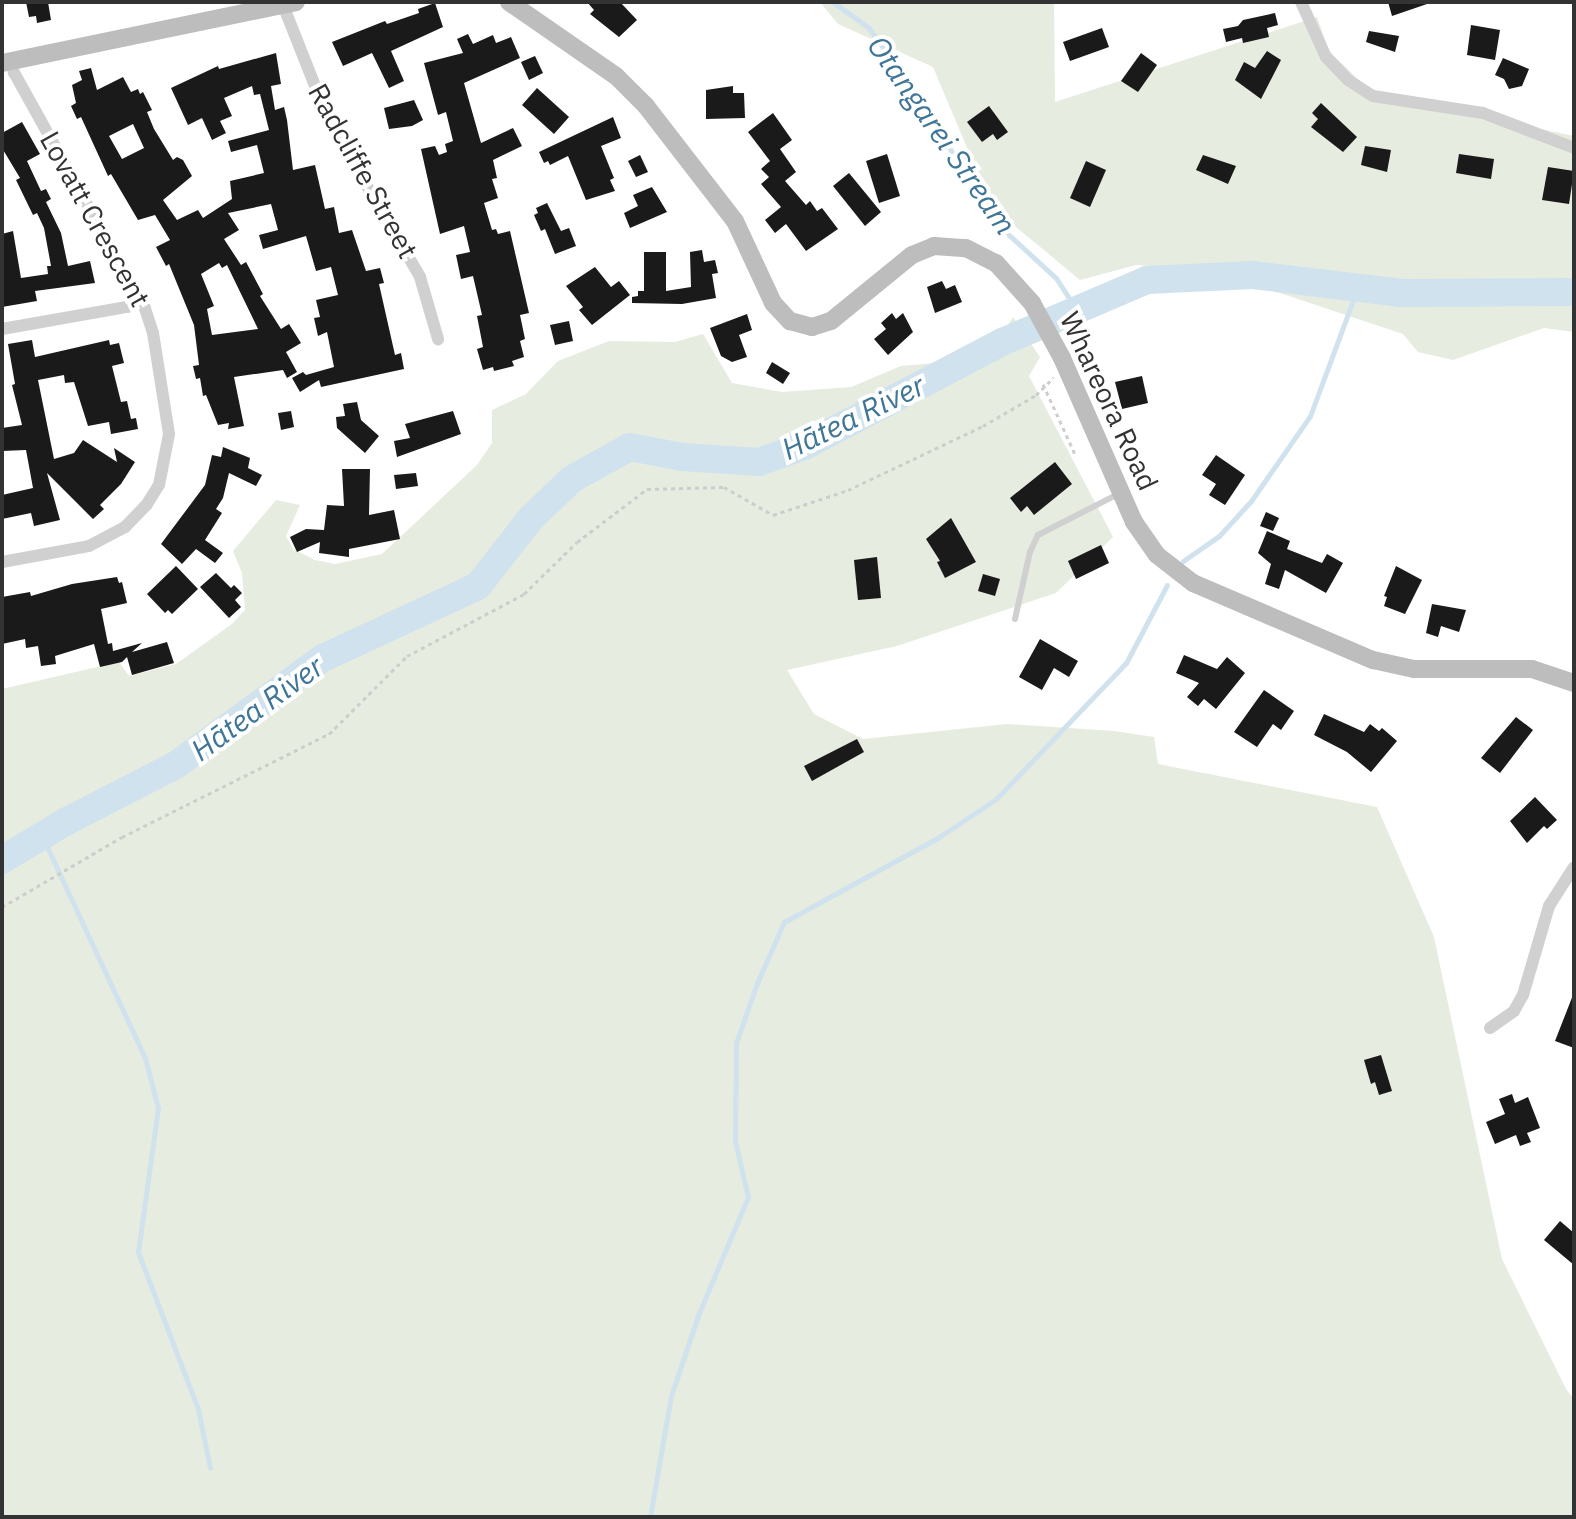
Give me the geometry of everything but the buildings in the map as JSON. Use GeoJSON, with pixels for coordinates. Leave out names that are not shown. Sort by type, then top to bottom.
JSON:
{"type":"FeatureCollection","features":[{"type":"Feature","properties":{"kind":"street","name":"Whareora Road"},"geometry":{"type":"LineString","coordinates":[[509,2],[616,76],[640,98],[735,221],[773,303],[790,321],[812,327],[831,321],[912,255],[945,244],[988,257],[1014,278],[1032,303],[1062,358],[1120,493],[1146,540],[1174,570],[1219,597],[1393,665],[1426,670],[1532,669],[1574,683]]}},
{"type":"Feature","properties":{"kind":"street"},"geometry":{"type":"LineString","coordinates":[[1301,2],[1326,57],[1348,80],[1373,96],[1483,113],[1574,148]]}},
{"type":"Feature","properties":{"kind":"street"},"geometry":{"type":"LineString","coordinates":[[7,62],[231,9],[289,4]]}},
{"type":"Feature","properties":{"kind":"street","name":"Radcliffe Street"},"geometry":{"type":"LineString","coordinates":[[289,4],[329,121],[420,277],[438,339]]}},
{"type":"Feature","properties":{"kind":"street","name":"Lovatt Crescent"},"geometry":{"type":"LineString","coordinates":[[2,562],[103,540],[136,517],[159,485],[167,455],[167,414],[153,333],[141,301],[7,62]]}},
{"type":"Feature","properties":{"kind":"street"},"geometry":{"type":"LineString","coordinates":[[2,329],[127,307],[141,301]]}},
{"type":"Feature","properties":{"kind":"street"},"geometry":{"type":"LineString","coordinates":[[1490,1028],[1514,1011],[1523,995],[1549,906],[1574,867]]}},
{"type":"Feature","properties":{"kind":"lane"},"geometry":{"type":"LineString","coordinates":[[1015,619],[1030,552],[1038,535],[1120,493]]}},
{"type":"Feature","properties":{"kind":"path"},"geometry":{"type":"LineString","coordinates":[[2,907],[122,837],[329,734],[407,656],[524,594],[577,542],[647,489],[724,487],[773,515],[848,490],[983,426],[1036,395],[1043,384],[1054,377]]}},
{"type":"Feature","properties":{"kind":"path"},"geometry":{"type":"LineString","coordinates":[[1043,384],[1075,454]]}},
{"type":"Feature","properties":{"kind":"shaded area"},"geometry":{"type":"Polygon","coordinates":[[[820,2],[1054,2],[1055,102],[1317,17],[1329,51],[1373,94],[1574,136],[1574,332],[1544,328],[1453,360],[1418,352],[1403,334],[1214,271],[1136,265],[1080,280],[992,207],[933,67],[838,24],[820,2]]]}},
{"type":"Feature","properties":{"kind":"shaded area"},"geometry":{"type":"Polygon","coordinates":[[[1013,317],[1040,357],[1029,376],[1113,537],[1056,593],[897,646],[787,670],[814,714],[863,739],[1007,724],[1114,731],[1154,737],[1158,764],[1377,807],[1434,937],[1502,1259],[1566,1389],[1574,1399],[1574,1517],[2,1517],[2,689],[119,662],[129,676],[176,664],[232,624],[245,610],[242,573],[233,551],[276,500],[300,505],[286,536],[293,549],[315,560],[335,564],[382,554],[477,465],[492,443],[492,410],[526,394],[558,361],[609,341],[675,342],[703,334],[732,383],[782,392],[851,387],[901,366],[935,363],[1007,327],[1013,317]]]}},
{"type":"Feature","properties":{"kind":"waterway","name":"Otangarei Stream"},"geometry":{"type":"LineString","coordinates":[[833,2],[869,28],[913,90],[997,224],[1056,278],[1077,310]]}},
{"type":"Feature","properties":{"kind":"waterway","name":"Hātea River"},"geometry":{"type":"LineString","coordinates":[[2,860],[67,821],[176,765],[323,658],[478,586],[532,517],[572,479],[630,447],[682,457],[759,462],[804,446],[1002,342],[1147,280],[1253,275],[1402,293],[1574,292]]}},
{"type":"Feature","properties":{"kind":"waterway"},"geometry":{"type":"LineString","coordinates":[[1183,561],[1219,536],[1251,501],[1310,416],[1358,287]]}},
{"type":"Feature","properties":{"kind":"waterway"},"geometry":{"type":"LineString","coordinates":[[650,1517],[671,1396],[699,1313],[748,1197],[735,1141],[736,1043],[757,983],[784,922],[939,837],[996,799],[1126,663],[1167,585]]}},
{"type":"Feature","properties":{"kind":"waterway"},"geometry":{"type":"LineString","coordinates":[[42,836],[145,1058],[158,1108],[138,1252],[198,1409],[210,1468]]}}]}
